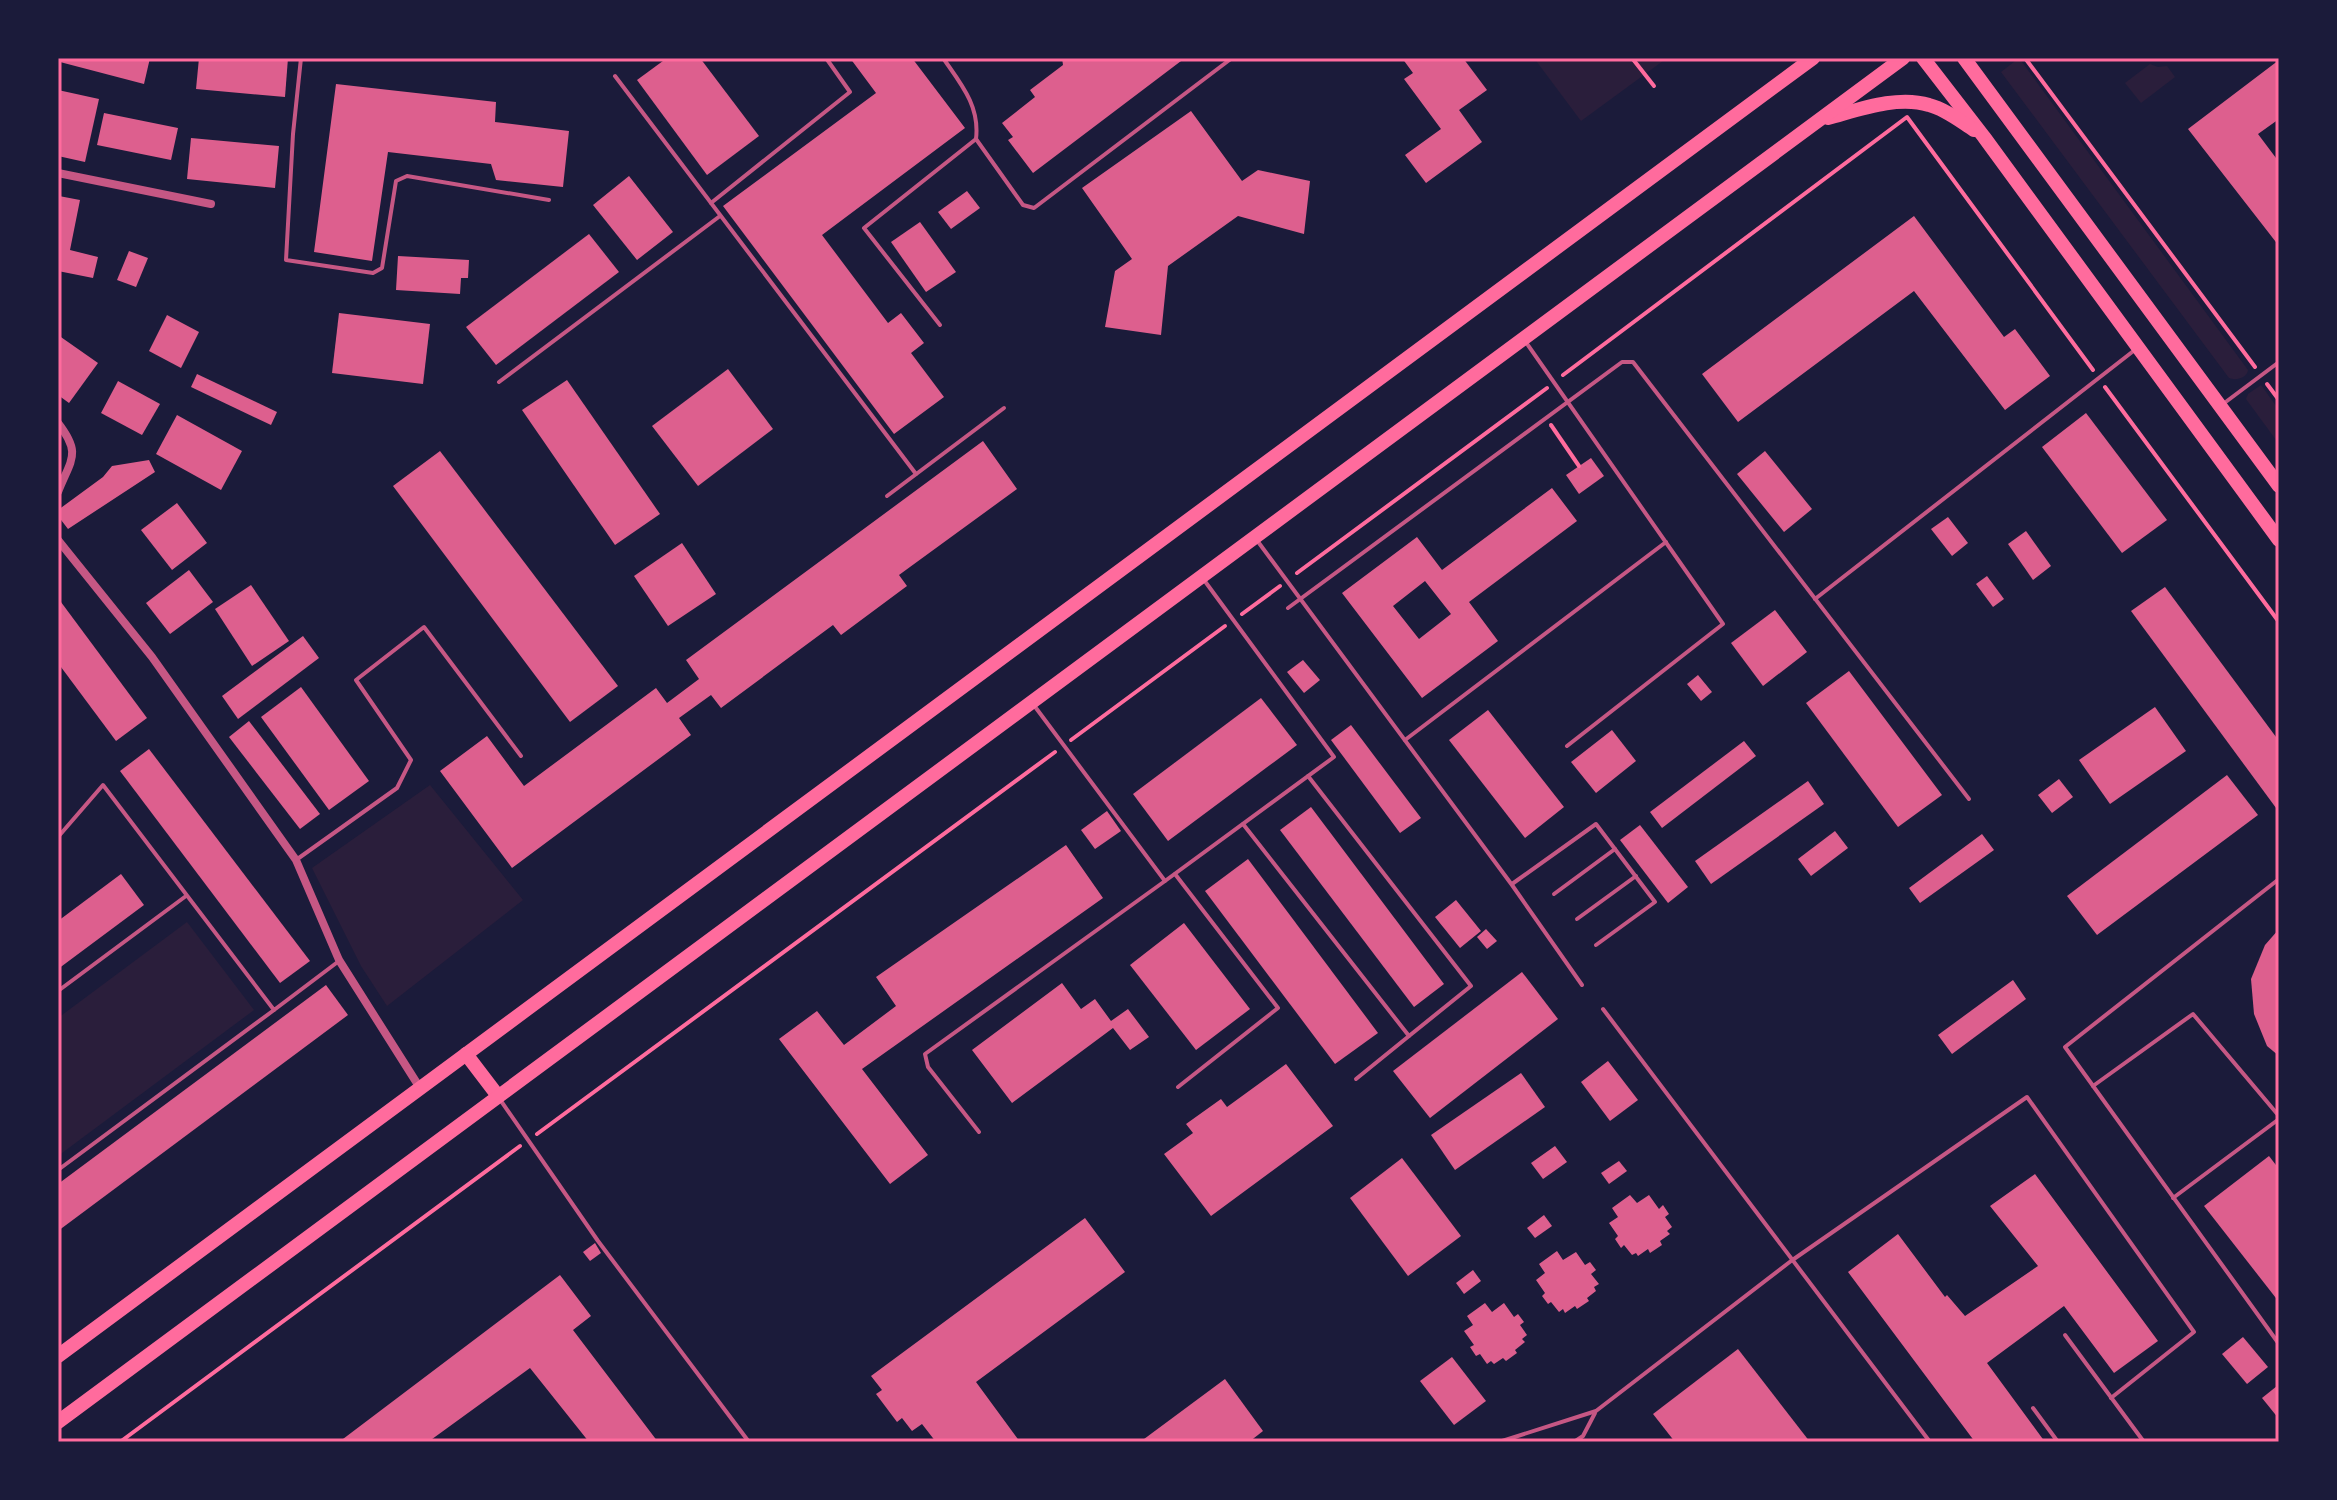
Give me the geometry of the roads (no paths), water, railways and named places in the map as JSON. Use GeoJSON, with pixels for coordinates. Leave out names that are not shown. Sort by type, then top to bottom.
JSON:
{"type":"FeatureCollection","features":[{"type":"Feature","properties":{"kind":"main road"},"geometry":{"type":"LineString","coordinates":[[58,1356],[1813,58]]}},
{"type":"Feature","properties":{"kind":"main road"},"geometry":{"type":"LineString","coordinates":[[58,1422],[1903,58]]}},
{"type":"Feature","properties":{"kind":"main road"},"geometry":{"type":"LineString","coordinates":[[1923,58],[2279,540]]}},
{"type":"Feature","properties":{"kind":"main road"},"geometry":{"type":"LineString","coordinates":[[1964,58],[2279,486]]}},
{"type":"Feature","properties":{"kind":"main road"},"geometry":{"type":"LineString","coordinates":[[1818,121],[1876,106],[1912,102],[1928,104],[1943,111],[1984,137]]}},
{"type":"Feature","properties":{"kind":"main road"},"geometry":{"type":"LineString","coordinates":[[466,1054],[498,1096]]}},
{"type":"Feature","properties":{"kind":"street"},"geometry":{"type":"LineString","coordinates":[[58,173],[211,204]]}},
{"type":"Feature","properties":{"kind":"street"},"geometry":{"type":"LineString","coordinates":[[58,423],[72,441],[74,449],[58,492]]}},
{"type":"Feature","properties":{"kind":"street"},"geometry":{"type":"LineString","coordinates":[[58,540],[152,657],[296,860],[339,960],[420,1088]]}},
{"type":"Feature","properties":{"kind":"lane"},"geometry":{"type":"LineString","coordinates":[[301,58],[286,260],[373,273],[382,268],[396,181],[407,176],[549,200]]}},
{"type":"Feature","properties":{"kind":"lane"},"geometry":{"type":"LineString","coordinates":[[711,203],[850,92],[826,58]]}},
{"type":"Feature","properties":{"kind":"lane"},"geometry":{"type":"LineString","coordinates":[[940,325],[864,228],[976,139],[978,125],[969,96],[943,58]]}},
{"type":"Feature","properties":{"kind":"lane"},"geometry":{"type":"LineString","coordinates":[[976,139],[1023,205],[1034,208],[1232,58]]}},
{"type":"Feature","properties":{"kind":"lane"},"geometry":{"type":"LineString","coordinates":[[615,76],[916,474]]}},
{"type":"Feature","properties":{"kind":"lane"},"geometry":{"type":"LineString","coordinates":[[499,382],[720,216]]}},
{"type":"Feature","properties":{"kind":"lane"},"geometry":{"type":"LineString","coordinates":[[1523,339],[1723,624],[1567,746]]}},
{"type":"Feature","properties":{"kind":"lane"},"geometry":{"type":"LineString","coordinates":[[1815,599],[2138,347]]}},
{"type":"Feature","properties":{"kind":"lane"},"geometry":{"type":"LineString","coordinates":[[1288,608],[1622,362],[1633,362],[1969,799]]}},
{"type":"Feature","properties":{"kind":"lane"},"geometry":{"type":"LineString","coordinates":[[2220,406],[2279,362]]}},
{"type":"Feature","properties":{"kind":"lane"},"geometry":{"type":"LineString","coordinates":[[887,496],[1004,408]]}},
{"type":"Feature","properties":{"kind":"lane"},"geometry":{"type":"LineString","coordinates":[[1255,537],[1512,885],[1582,985]]}},
{"type":"Feature","properties":{"kind":"lane"},"geometry":{"type":"LineString","coordinates":[[1405,740],[1666,542]]}},
{"type":"Feature","properties":{"kind":"lane"},"geometry":{"type":"LineString","coordinates":[[979,1132],[928,1067],[925,1054],[1334,757],[1201,576]]}},
{"type":"Feature","properties":{"kind":"lane"},"geometry":{"type":"LineString","coordinates":[[296,860],[397,788],[411,760],[356,680],[424,627],[521,756]]}},
{"type":"Feature","properties":{"kind":"lane"},"geometry":{"type":"LineString","coordinates":[[1032,702],[1165,881]]}},
{"type":"Feature","properties":{"kind":"lane"},"geometry":{"type":"LineString","coordinates":[[1308,776],[1471,986],[1356,1079]]}},
{"type":"Feature","properties":{"kind":"lane"},"geometry":{"type":"LineString","coordinates":[[58,837],[103,785],[274,1010]]}},
{"type":"Feature","properties":{"kind":"lane"},"geometry":{"type":"LineString","coordinates":[[1243,824],[1409,1036]]}},
{"type":"Feature","properties":{"kind":"lane"},"geometry":{"type":"LineString","coordinates":[[1512,885],[1596,824],[1655,902],[1596,945]]}},
{"type":"Feature","properties":{"kind":"lane"},"geometry":{"type":"LineString","coordinates":[[1554,894],[1615,849]]}},
{"type":"Feature","properties":{"kind":"lane"},"geometry":{"type":"LineString","coordinates":[[1175,874],[1278,1008],[1178,1087]]}},
{"type":"Feature","properties":{"kind":"lane"},"geometry":{"type":"LineString","coordinates":[[1577,919],[1636,876]]}},
{"type":"Feature","properties":{"kind":"lane"},"geometry":{"type":"LineString","coordinates":[[2279,879],[2065,1047],[2279,1344]]}},
{"type":"Feature","properties":{"kind":"lane"},"geometry":{"type":"LineString","coordinates":[[58,991],[186,896]]}},
{"type":"Feature","properties":{"kind":"lane"},"geometry":{"type":"LineString","coordinates":[[58,1170],[339,960]]}},
{"type":"Feature","properties":{"kind":"lane"},"geometry":{"type":"LineString","coordinates":[[1603,1009],[1930,1442]]}},
{"type":"Feature","properties":{"kind":"lane"},"geometry":{"type":"LineString","coordinates":[[2093,1086],[2193,1014],[2279,1118],[2173,1198]]}},
{"type":"Feature","properties":{"kind":"lane"},"geometry":{"type":"LineString","coordinates":[[498,1096],[598,1241],[749,1442]]}},
{"type":"Feature","properties":{"kind":"lane"},"geometry":{"type":"LineString","coordinates":[[1499,1442],[1596,1411],[1791,1261],[2027,1097],[2194,1332],[2111,1398]]}},
{"type":"Feature","properties":{"kind":"lane"},"geometry":{"type":"LineString","coordinates":[[2065,1335],[2144,1442]]}},
{"type":"Feature","properties":{"kind":"lane"},"geometry":{"type":"LineString","coordinates":[[2033,1408],[2058,1442]]}},
{"type":"Feature","properties":{"kind":"lane"},"geometry":{"type":"LineString","coordinates":[[1574,1442],[1583,1436],[1596,1411]]}}]}
